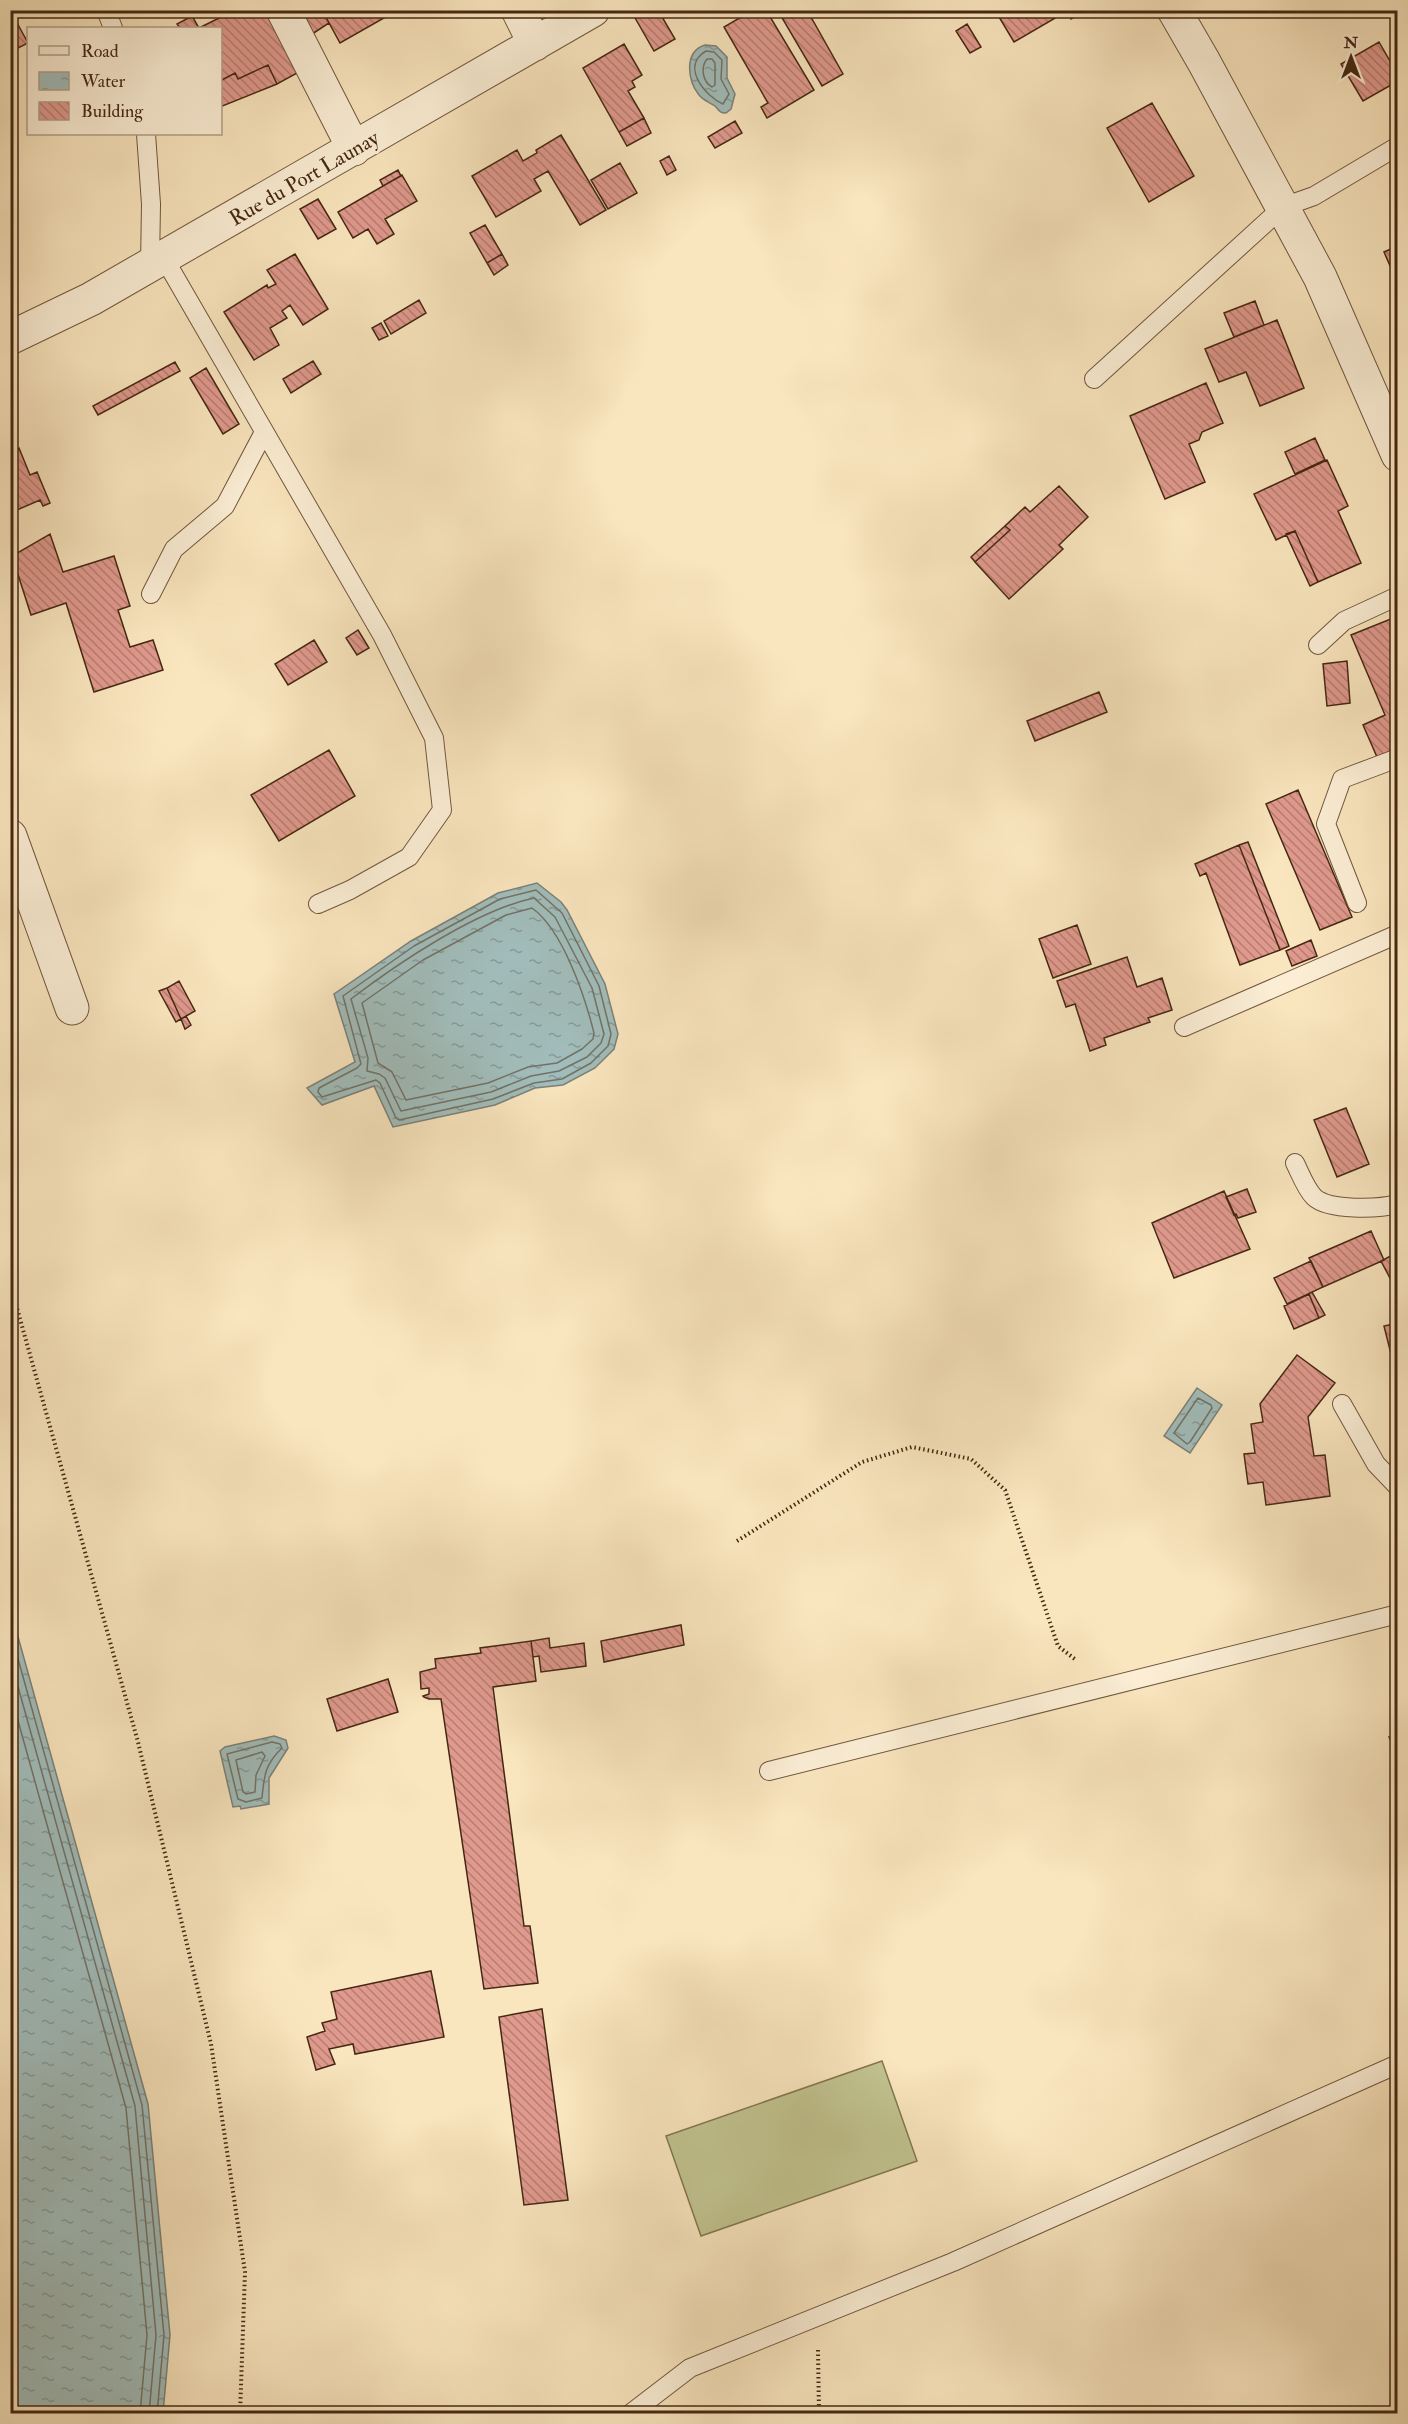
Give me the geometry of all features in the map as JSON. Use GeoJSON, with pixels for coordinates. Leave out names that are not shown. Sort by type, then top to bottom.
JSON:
{"type":"FeatureCollection","features":[{"type":"Feature","properties":{"kind":"street"},"geometry":{"type":"LineString","coordinates":[[283,10],[354,149]]}},
{"type":"Feature","properties":{"kind":"street"},"geometry":{"type":"LineString","coordinates":[[518,10],[535,44]]}},
{"type":"Feature","properties":{"kind":"street","name":"Rue du Port Launay"},"geometry":{"type":"LineString","coordinates":[[10,338],[91,299],[157,262],[593,10]]}},
{"type":"Feature","properties":{"kind":"street"},"geometry":{"type":"LineString","coordinates":[[1174,10],[1320,277],[1398,455]]}},
{"type":"Feature","properties":{"kind":"street"},"geometry":{"type":"LineString","coordinates":[[10,836],[72,1008]]}},
{"type":"Feature","properties":{"kind":"lane"},"geometry":{"type":"LineString","coordinates":[[106,10],[113,27]]}},
{"type":"Feature","properties":{"kind":"lane"},"geometry":{"type":"LineString","coordinates":[[146,135],[157,262],[264,432],[382,635],[434,738],[442,810],[409,857],[350,890],[318,904]]}},
{"type":"Feature","properties":{"kind":"lane"},"geometry":{"type":"LineString","coordinates":[[1094,379],[1283,207],[1314,196],[1398,146]]}},
{"type":"Feature","properties":{"kind":"lane"},"geometry":{"type":"LineString","coordinates":[[151,594],[174,549],[225,506],[264,432]]}},
{"type":"Feature","properties":{"kind":"lane"},"geometry":{"type":"LineString","coordinates":[[1318,645],[1344,621],[1398,596]]}},
{"type":"Feature","properties":{"kind":"lane"},"geometry":{"type":"LineString","coordinates":[[1357,903],[1326,824],[1342,779],[1398,758]]}},
{"type":"Feature","properties":{"kind":"lane"},"geometry":{"type":"LineString","coordinates":[[1184,1027],[1398,934]]}},
{"type":"Feature","properties":{"kind":"lane"},"geometry":{"type":"LineString","coordinates":[[1295,1163],[1314,1197],[1341,1208],[1398,1204]]}},
{"type":"Feature","properties":{"kind":"lane"},"geometry":{"type":"LineString","coordinates":[[1342,1404],[1376,1464],[1398,1487]]}},
{"type":"Feature","properties":{"kind":"lane"},"geometry":{"type":"LineString","coordinates":[[769,1771],[1398,1614]]}},
{"type":"Feature","properties":{"kind":"lane"},"geometry":{"type":"LineString","coordinates":[[630,2414],[690,2368],[953,2262],[1398,2064]]}},
{"type":"Feature","properties":{"kind":"path"},"geometry":{"type":"LineString","coordinates":[[10,1283],[138,1742],[211,2044],[245,2272],[240,2414]]}},
{"type":"Feature","properties":{"kind":"path"},"geometry":{"type":"LineString","coordinates":[[737,1541],[862,1462],[912,1447],[971,1459],[1005,1490],[1058,1646],[1109,1687]]}},
{"type":"Feature","properties":{"kind":"path"},"geometry":{"type":"LineString","coordinates":[[817,2316],[819,2414]]}},
{"type":"Feature","properties":{"kind":"green space"},"geometry":{"type":"Polygon","coordinates":[[[882,2061],[917,2161],[701,2236],[666,2136],[882,2061]]]}},
{"type":"Feature","properties":{"kind":"water"},"geometry":{"type":"Polygon","coordinates":[[[705,45],[716,46],[727,57],[727,78],[735,94],[731,109],[726,113],[720,112],[704,100],[692,82],[690,67],[693,54],[705,45]]]}},
{"type":"Feature","properties":{"kind":"water"},"geometry":{"type":"Polygon","coordinates":[[[537,883],[561,902],[567,910],[605,984],[618,1034],[614,1049],[595,1068],[563,1085],[535,1088],[495,1105],[393,1127],[374,1086],[322,1105],[307,1088],[355,1062],[334,994],[411,941],[498,893],[537,883]]]}},
{"type":"Feature","properties":{"kind":"water"},"geometry":{"type":"Polygon","coordinates":[[[1197,1388],[1222,1405],[1190,1453],[1164,1436],[1197,1388]]]}},
{"type":"Feature","properties":{"kind":"water"},"geometry":{"type":"Polygon","coordinates":[[[10,1608],[148,2104],[170,2335],[163,2413],[11,2413],[10,1608]]]}},
{"type":"Feature","properties":{"kind":"water"},"geometry":{"type":"Polygon","coordinates":[[[274,1736],[286,1740],[288,1748],[269,1778],[269,1804],[241,1809],[240,1806],[233,1807],[220,1751],[225,1747],[274,1736]]]}},
{"type":"Feature","properties":{"kind":"building"},"geometry":{"type":"Polygon","coordinates":[[[235,10],[268,10],[299,72],[277,84],[268,65],[238,79],[235,73],[222,80],[222,27],[201,27],[235,10]]]}},
{"type":"Feature","properties":{"kind":"building"},"geometry":{"type":"Polygon","coordinates":[[[295,10],[322,10],[329,23],[306,38],[295,10]]]}},
{"type":"Feature","properties":{"kind":"building"},"geometry":{"type":"Polygon","coordinates":[[[322,10],[398,10],[340,43],[322,10]]]}},
{"type":"Feature","properties":{"kind":"building"},"geometry":{"type":"Polygon","coordinates":[[[644,10],[658,10],[675,39],[654,51],[634,16],[644,10]]]}},
{"type":"Feature","properties":{"kind":"building"},"geometry":{"type":"Polygon","coordinates":[[[753,10],[766,10],[814,90],[767,118],[761,107],[768,103],[724,27],[753,10]]]}},
{"type":"Feature","properties":{"kind":"building"},"geometry":{"type":"Polygon","coordinates":[[[791,10],[807,10],[843,74],[822,86],[781,16],[791,10]]]}},
{"type":"Feature","properties":{"kind":"building"},"geometry":{"type":"Polygon","coordinates":[[[999,10],[1069,10],[1014,42],[996,12],[999,10]]]}},
{"type":"Feature","properties":{"kind":"building"},"geometry":{"type":"Polygon","coordinates":[[[1081,10],[1082,12],[1071,19],[1067,12],[1081,10]]]}},
{"type":"Feature","properties":{"kind":"building"},"geometry":{"type":"Polygon","coordinates":[[[192,16],[198,27],[179,27],[177,24],[192,16]]]}},
{"type":"Feature","properties":{"kind":"building"},"geometry":{"type":"Polygon","coordinates":[[[16,21],[27,44],[10,52],[10,24],[16,21]]]}},
{"type":"Feature","properties":{"kind":"building"},"geometry":{"type":"Polygon","coordinates":[[[967,24],[981,47],[970,53],[956,31],[967,24]]]}},
{"type":"Feature","properties":{"kind":"building"},"geometry":{"type":"Polygon","coordinates":[[[1379,42],[1398,75],[1398,81],[1363,101],[1341,64],[1379,42]]]}},
{"type":"Feature","properties":{"kind":"building"},"geometry":{"type":"Polygon","coordinates":[[[624,44],[642,75],[632,81],[635,87],[628,91],[644,118],[619,132],[583,68],[624,44]]]}},
{"type":"Feature","properties":{"kind":"building"},"geometry":{"type":"Polygon","coordinates":[[[268,65],[277,84],[222,106],[222,80],[235,73],[238,79],[268,65]]]}},
{"type":"Feature","properties":{"kind":"building"},"geometry":{"type":"Polygon","coordinates":[[[1152,103],[1194,176],[1149,202],[1107,128],[1152,103]]]}},
{"type":"Feature","properties":{"kind":"building"},"geometry":{"type":"Polygon","coordinates":[[[644,118],[651,133],[627,146],[619,132],[644,118]]]}},
{"type":"Feature","properties":{"kind":"building"},"geometry":{"type":"Polygon","coordinates":[[[735,121],[742,133],[715,148],[708,137],[735,121]]]}},
{"type":"Feature","properties":{"kind":"building"},"geometry":{"type":"Polygon","coordinates":[[[561,135],[606,210],[580,225],[548,171],[534,179],[541,191],[496,217],[472,176],[517,150],[523,161],[561,135]]]}},
{"type":"Feature","properties":{"kind":"building"},"geometry":{"type":"Polygon","coordinates":[[[669,156],[676,170],[667,175],[660,161],[669,156]]]}},
{"type":"Feature","properties":{"kind":"building"},"geometry":{"type":"Polygon","coordinates":[[[620,163],[637,193],[608,209],[591,180],[620,163]]]}},
{"type":"Feature","properties":{"kind":"building"},"geometry":{"type":"Polygon","coordinates":[[[398,170],[401,176],[383,186],[380,180],[398,170]]]}},
{"type":"Feature","properties":{"kind":"building"},"geometry":{"type":"Polygon","coordinates":[[[402,175],[417,201],[385,219],[394,234],[377,244],[368,229],[353,238],[338,212],[402,175]]]}},
{"type":"Feature","properties":{"kind":"building"},"geometry":{"type":"Polygon","coordinates":[[[318,199],[336,229],[318,239],[300,209],[318,199]]]}},
{"type":"Feature","properties":{"kind":"building"},"geometry":{"type":"Polygon","coordinates":[[[485,225],[502,254],[487,263],[470,233],[485,225]]]}},
{"type":"Feature","properties":{"kind":"building"},"geometry":{"type":"Polygon","coordinates":[[[1398,246],[1398,284],[1384,252],[1398,246]]]}},
{"type":"Feature","properties":{"kind":"building"},"geometry":{"type":"Polygon","coordinates":[[[295,254],[328,309],[303,325],[290,305],[282,311],[287,318],[270,328],[279,345],[254,360],[224,312],[267,285],[268,288],[276,284],[267,270],[295,254]]]}},
{"type":"Feature","properties":{"kind":"building"},"geometry":{"type":"Polygon","coordinates":[[[502,254],[508,265],[494,275],[487,263],[502,254]]]}},
{"type":"Feature","properties":{"kind":"building"},"geometry":{"type":"Polygon","coordinates":[[[419,300],[426,313],[391,334],[384,321],[419,300]]]}},
{"type":"Feature","properties":{"kind":"building"},"geometry":{"type":"Polygon","coordinates":[[[1255,301],[1264,325],[1234,337],[1224,313],[1255,301]]]}},
{"type":"Feature","properties":{"kind":"building"},"geometry":{"type":"Polygon","coordinates":[[[1277,320],[1304,388],[1260,406],[1246,372],[1219,382],[1205,349],[1277,320]]]}},
{"type":"Feature","properties":{"kind":"building"},"geometry":{"type":"Polygon","coordinates":[[[381,323],[388,336],[379,340],[372,328],[381,323]]]}},
{"type":"Feature","properties":{"kind":"building"},"geometry":{"type":"Polygon","coordinates":[[[313,361],[321,374],[291,393],[283,379],[313,361]]]}},
{"type":"Feature","properties":{"kind":"building"},"geometry":{"type":"Polygon","coordinates":[[[175,362],[180,371],[98,415],[93,406],[175,362]]]}},
{"type":"Feature","properties":{"kind":"building"},"geometry":{"type":"Polygon","coordinates":[[[206,368],[239,424],[223,434],[190,378],[206,368]]]}},
{"type":"Feature","properties":{"kind":"building"},"geometry":{"type":"Polygon","coordinates":[[[1206,383],[1223,423],[1202,432],[1199,440],[1189,444],[1205,482],[1165,499],[1130,416],[1206,383]]]}},
{"type":"Feature","properties":{"kind":"building"},"geometry":{"type":"Polygon","coordinates":[[[1315,438],[1325,460],[1295,474],[1285,452],[1315,438]]]}},
{"type":"Feature","properties":{"kind":"building"},"geometry":{"type":"Polygon","coordinates":[[[19,448],[30,475],[37,472],[50,503],[43,506],[40,500],[10,513],[10,452],[19,448]]]}},
{"type":"Feature","properties":{"kind":"building"},"geometry":{"type":"Polygon","coordinates":[[[1327,460],[1348,506],[1338,511],[1361,563],[1318,582],[1295,531],[1276,540],[1254,494],[1327,460]]]}},
{"type":"Feature","properties":{"kind":"building"},"geometry":{"type":"Polygon","coordinates":[[[1059,486],[1088,517],[1059,545],[1063,549],[1009,599],[975,562],[1010,530],[1005,526],[1025,507],[1030,512],[1059,486]]]}},
{"type":"Feature","properties":{"kind":"building"},"geometry":{"type":"Polygon","coordinates":[[[1005,526],[1010,530],[975,562],[971,557],[1005,526]]]}},
{"type":"Feature","properties":{"kind":"building"},"geometry":{"type":"Polygon","coordinates":[[[1295,531],[1318,582],[1310,586],[1286,534],[1295,531]]]}},
{"type":"Feature","properties":{"kind":"building"},"geometry":{"type":"Polygon","coordinates":[[[50,534],[63,572],[114,556],[130,606],[118,610],[130,647],[153,640],[163,670],[94,692],[66,603],[31,615],[12,556],[50,534]]]}},
{"type":"Feature","properties":{"kind":"building"},"geometry":{"type":"Polygon","coordinates":[[[1398,616],[1398,748],[1377,757],[1363,725],[1385,715],[1351,635],[1398,616]]]}},
{"type":"Feature","properties":{"kind":"building"},"geometry":{"type":"Polygon","coordinates":[[[358,630],[369,648],[357,655],[346,638],[358,630]]]}},
{"type":"Feature","properties":{"kind":"building"},"geometry":{"type":"Polygon","coordinates":[[[314,640],[327,662],[288,685],[275,664],[314,640]]]}},
{"type":"Feature","properties":{"kind":"building"},"geometry":{"type":"Polygon","coordinates":[[[1347,661],[1350,703],[1327,706],[1323,664],[1347,661]]]}},
{"type":"Feature","properties":{"kind":"building"},"geometry":{"type":"Polygon","coordinates":[[[1099,692],[1107,712],[1035,741],[1027,721],[1099,692]]]}},
{"type":"Feature","properties":{"kind":"building"},"geometry":{"type":"Polygon","coordinates":[[[329,750],[355,796],[279,841],[251,795],[329,750]]]}},
{"type":"Feature","properties":{"kind":"building"},"geometry":{"type":"Polygon","coordinates":[[[1298,790],[1352,917],[1320,930],[1266,804],[1298,790]]]}},
{"type":"Feature","properties":{"kind":"building"},"geometry":{"type":"Polygon","coordinates":[[[1248,842],[1289,946],[1280,950],[1239,845],[1248,842]]]}},
{"type":"Feature","properties":{"kind":"building"},"geometry":{"type":"Polygon","coordinates":[[[1239,845],[1280,950],[1240,965],[1206,873],[1200,876],[1195,864],[1239,845]]]}},
{"type":"Feature","properties":{"kind":"building"},"geometry":{"type":"Polygon","coordinates":[[[1077,925],[1091,964],[1053,978],[1039,939],[1077,925]]]}},
{"type":"Feature","properties":{"kind":"building"},"geometry":{"type":"Polygon","coordinates":[[[1311,940],[1317,956],[1292,966],[1286,951],[1311,940]]]}},
{"type":"Feature","properties":{"kind":"building"},"geometry":{"type":"Polygon","coordinates":[[[1127,957],[1137,987],[1162,978],[1172,1010],[1148,1018],[1150,1022],[1104,1038],[1106,1045],[1090,1051],[1075,1004],[1066,1007],[1057,981],[1127,957]]]}},
{"type":"Feature","properties":{"kind":"building"},"geometry":{"type":"Polygon","coordinates":[[[179,981],[195,1011],[181,1019],[167,988],[179,981]]]}},
{"type":"Feature","properties":{"kind":"building"},"geometry":{"type":"Polygon","coordinates":[[[167,988],[181,1019],[176,1022],[159,991],[167,988]]]}},
{"type":"Feature","properties":{"kind":"building"},"geometry":{"type":"Polygon","coordinates":[[[186,1016],[191,1025],[185,1029],[181,1019],[186,1016]]]}},
{"type":"Feature","properties":{"kind":"building"},"geometry":{"type":"Polygon","coordinates":[[[1346,1108],[1369,1164],[1337,1177],[1314,1120],[1346,1108]]]}},
{"type":"Feature","properties":{"kind":"building"},"geometry":{"type":"Polygon","coordinates":[[[1247,1189],[1256,1212],[1238,1218],[1236,1214],[1234,1215],[1226,1197],[1247,1189]]]}},
{"type":"Feature","properties":{"kind":"building"},"geometry":{"type":"Polygon","coordinates":[[[1224,1191],[1250,1249],[1174,1278],[1152,1223],[1224,1191]]]}},
{"type":"Feature","properties":{"kind":"building"},"geometry":{"type":"Polygon","coordinates":[[[1371,1231],[1384,1260],[1323,1287],[1309,1258],[1371,1231]]]}},
{"type":"Feature","properties":{"kind":"building"},"geometry":{"type":"Polygon","coordinates":[[[1398,1252],[1398,1281],[1392,1282],[1381,1261],[1398,1252]]]}},
{"type":"Feature","properties":{"kind":"building"},"geometry":{"type":"Polygon","coordinates":[[[1311,1261],[1323,1287],[1287,1304],[1274,1278],[1311,1261]]]}},
{"type":"Feature","properties":{"kind":"building"},"geometry":{"type":"Polygon","coordinates":[[[1312,1292],[1325,1315],[1319,1318],[1309,1294],[1312,1292]]]}},
{"type":"Feature","properties":{"kind":"building"},"geometry":{"type":"Polygon","coordinates":[[[1309,1294],[1319,1318],[1294,1329],[1284,1306],[1309,1294]]]}},
{"type":"Feature","properties":{"kind":"building"},"geometry":{"type":"Polygon","coordinates":[[[1398,1323],[1398,1377],[1397,1378],[1384,1326],[1398,1323]]]}},
{"type":"Feature","properties":{"kind":"building"},"geometry":{"type":"Polygon","coordinates":[[[1297,1355],[1335,1383],[1308,1417],[1314,1456],[1325,1455],[1330,1496],[1266,1505],[1263,1482],[1248,1484],[1244,1454],[1255,1453],[1251,1424],[1263,1422],[1260,1404],[1297,1355]]]}},
{"type":"Feature","properties":{"kind":"building"},"geometry":{"type":"Polygon","coordinates":[[[681,1625],[684,1645],[604,1662],[601,1641],[681,1625]]]}},
{"type":"Feature","properties":{"kind":"building"},"geometry":{"type":"Polygon","coordinates":[[[549,1638],[550,1648],[584,1643],[586,1666],[541,1672],[539,1656],[533,1657],[531,1641],[549,1638]]]}},
{"type":"Feature","properties":{"kind":"building"},"geometry":{"type":"Polygon","coordinates":[[[531,1641],[536,1681],[493,1687],[524,1926],[530,1926],[538,1983],[484,1989],[441,1699],[429,1699],[423,1696],[429,1694],[429,1688],[421,1689],[420,1672],[436,1668],[435,1659],[481,1653],[480,1648],[531,1641]]]}},
{"type":"Feature","properties":{"kind":"building"},"geometry":{"type":"Polygon","coordinates":[[[388,1679],[398,1712],[337,1731],[327,1699],[388,1679]]]}},
{"type":"Feature","properties":{"kind":"building"},"geometry":{"type":"Polygon","coordinates":[[[1398,1734],[1398,1757],[1389,1737],[1398,1734]]]}},
{"type":"Feature","properties":{"kind":"building"},"geometry":{"type":"Polygon","coordinates":[[[431,1971],[444,2037],[355,2054],[353,2044],[329,2049],[335,2064],[316,2070],[307,2037],[325,2031],[322,2023],[337,2019],[331,1992],[431,1971]]]}},
{"type":"Feature","properties":{"kind":"building"},"geometry":{"type":"Polygon","coordinates":[[[542,2009],[568,2200],[524,2205],[499,2017],[542,2009]]]}}]}
